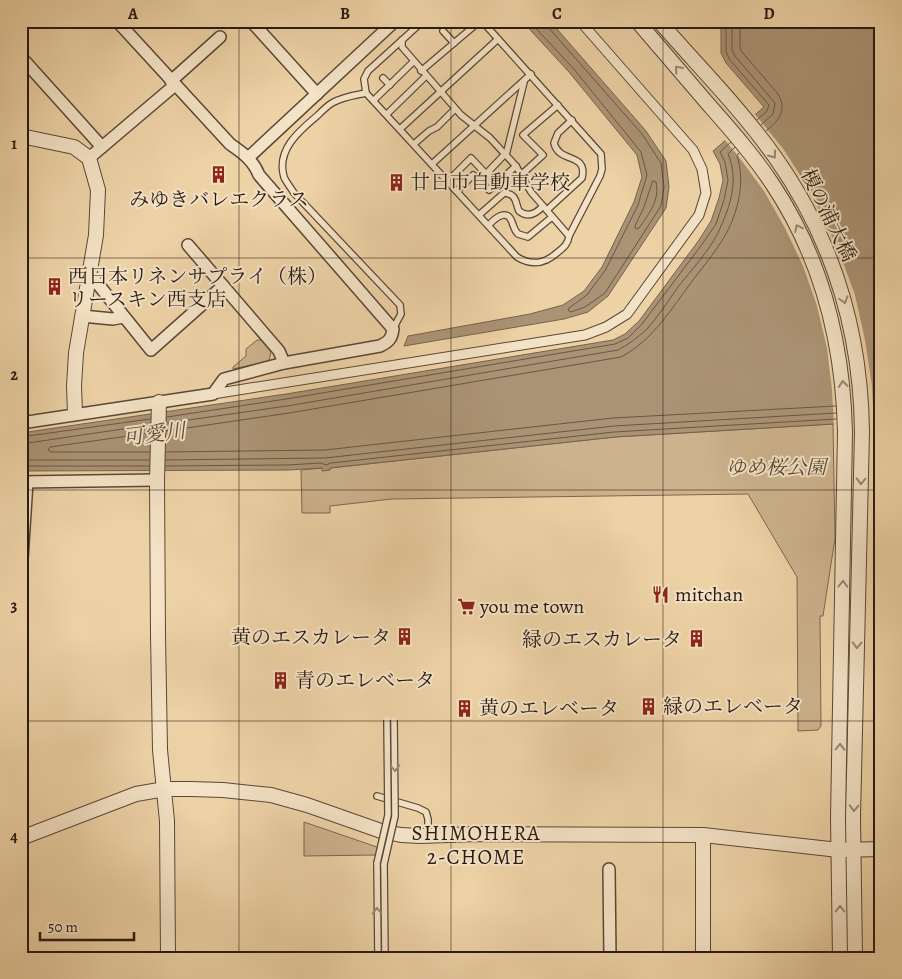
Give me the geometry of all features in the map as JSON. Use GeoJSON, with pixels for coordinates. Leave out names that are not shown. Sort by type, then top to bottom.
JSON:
{"type":"FeatureCollection","features":[{"type":"Feature","properties":{"kind":"street"},"geometry":{"type":"LineString","coordinates":[[117,21],[230,144],[249,157],[259,175],[393,329],[388,343],[380,346],[284,363],[224,379],[213,394]]}},
{"type":"Feature","properties":{"kind":"street"},"geometry":{"type":"LineString","coordinates":[[251,21],[317,94]]}},
{"type":"Feature","properties":{"kind":"street"},"geometry":{"type":"LineString","coordinates":[[21,423],[75,414],[158,406],[213,394],[585,335],[606,328],[627,314],[698,215],[706,192],[702,169],[693,150],[580,21]]}},
{"type":"Feature","properties":{"kind":"street","name":"榎の浦大橋"},"geometry":{"type":"LineString","coordinates":[[637,21],[730,128],[761,167],[784,203],[804,242],[818,276],[838,346],[844,388],[845,432],[838,808],[840,958]]}},
{"type":"Feature","properties":{"kind":"street","name":"榎の浦大橋"},"geometry":{"type":"LineString","coordinates":[[659,21],[743,117],[787,175],[810,214],[829,255],[844,298],[854,342],[861,387],[862,432],[853,816],[855,958]]}},
{"type":"Feature","properties":{"kind":"street"},"geometry":{"type":"LineString","coordinates":[[249,157],[390,23]]}},
{"type":"Feature","properties":{"kind":"street"},"geometry":{"type":"LineString","coordinates":[[88,158],[173,83],[220,37]]}},
{"type":"Feature","properties":{"kind":"street"},"geometry":{"type":"LineString","coordinates":[[21,57],[102,147]]}},
{"type":"Feature","properties":{"kind":"street"},"geometry":{"type":"LineString","coordinates":[[21,136],[74,147],[88,158],[98,190],[96,235],[76,353],[75,414]]}},
{"type":"Feature","properties":{"kind":"street"},"geometry":{"type":"LineString","coordinates":[[188,245],[279,351],[284,363]]}},
{"type":"Feature","properties":{"kind":"street"},"geometry":{"type":"LineString","coordinates":[[89,273],[123,318],[151,350],[223,286]]}},
{"type":"Feature","properties":{"kind":"street"},"geometry":{"type":"LineString","coordinates":[[82,316],[123,318]]}},
{"type":"Feature","properties":{"kind":"street"},"geometry":{"type":"LineString","coordinates":[[158,406],[160,750],[165,789],[168,958]]}},
{"type":"Feature","properties":{"kind":"street"},"geometry":{"type":"LineString","coordinates":[[21,574],[24,482],[157,476]]}},
{"type":"Feature","properties":{"kind":"street"},"geometry":{"type":"LineString","coordinates":[[21,838],[136,794],[165,789],[223,790],[270,795],[307,805],[381,831],[401,835],[703,836],[839,850],[881,849]]}},
{"type":"Feature","properties":{"kind":"street"},"geometry":{"type":"LineString","coordinates":[[703,836],[703,958]]}},
{"type":"Feature","properties":{"kind":"street"},"geometry":{"type":"LineString","coordinates":[[609,869],[610,958]]}},
{"type":"Feature","properties":{"kind":"lane"},"geometry":{"type":"LineString","coordinates":[[421,71],[481,21],[598,148],[602,160],[600,176],[569,236],[568,242],[551,258],[537,263],[517,257],[366,93],[364,84],[366,75],[423,21]]}},
{"type":"Feature","properties":{"kind":"lane"},"geometry":{"type":"LineString","coordinates":[[443,31],[454,43]]}},
{"type":"Feature","properties":{"kind":"lane"},"geometry":{"type":"LineString","coordinates":[[400,129],[498,39]]}},
{"type":"Feature","properties":{"kind":"lane"},"geometry":{"type":"LineString","coordinates":[[402,40],[402,48],[413,62],[455,109],[490,138],[516,166],[530,192],[569,236]]}},
{"type":"Feature","properties":{"kind":"lane"},"geometry":{"type":"LineString","coordinates":[[374,100],[413,62]]}},
{"type":"Feature","properties":{"kind":"lane"},"geometry":{"type":"LineString","coordinates":[[432,164],[531,74]]}},
{"type":"Feature","properties":{"kind":"lane"},"geometry":{"type":"LineString","coordinates":[[387,114],[426,76]]}},
{"type":"Feature","properties":{"kind":"lane"},"geometry":{"type":"LineString","coordinates":[[383,78],[390,85]]}},
{"type":"Feature","properties":{"kind":"lane"},"geometry":{"type":"LineString","coordinates":[[448,181],[470,158],[486,174],[505,154],[524,81]]}},
{"type":"Feature","properties":{"kind":"lane"},"geometry":{"type":"LineString","coordinates":[[366,93],[332,103],[308,123],[293,138],[286,150],[283,167],[285,178],[294,193],[400,305],[401,314],[393,329]]}},
{"type":"Feature","properties":{"kind":"lane"},"geometry":{"type":"LineString","coordinates":[[521,175],[543,156],[523,134],[558,104]]}},
{"type":"Feature","properties":{"kind":"lane"},"geometry":{"type":"LineString","coordinates":[[414,144],[429,131],[437,127],[455,109]]}},
{"type":"Feature","properties":{"kind":"lane"},"geometry":{"type":"LineString","coordinates":[[479,216],[504,193],[514,197],[519,211],[526,215],[533,214],[545,208],[582,178],[583,168],[581,164],[573,158],[558,153],[554,143],[558,133],[572,120]]}},
{"type":"Feature","properties":{"kind":"lane"},"geometry":{"type":"LineString","coordinates":[[457,191],[473,175],[489,190],[516,166]]}},
{"type":"Feature","properties":{"kind":"lane"},"geometry":{"type":"LineString","coordinates":[[489,225],[497,216],[504,215],[510,218],[518,234],[528,236],[552,217]]}},
{"type":"Feature","properties":{"kind":"lane"},"geometry":{"type":"LineString","coordinates":[[378,958],[377,863],[388,815],[387,720]]}},
{"type":"Feature","properties":{"kind":"lane"},"geometry":{"type":"LineString","coordinates":[[385,958],[384,864],[395,816],[394,720]]}},
{"type":"Feature","properties":{"kind":"lane"},"geometry":{"type":"LineString","coordinates":[[377,796],[426,812],[428,836]]}},
{"type":"Feature","properties":{"kind":"green space"},"geometry":{"type":"Polygon","coordinates":[[[257,340],[262,340],[271,352],[269,361],[233,369],[246,356],[246,349],[257,340]]]}},
{"type":"Feature","properties":{"kind":"green space","name":"ゆめ桜公園"},"geometry":{"type":"Polygon","coordinates":[[[833,424],[835,538],[823,616],[820,616],[821,726],[818,730],[798,731],[797,577],[748,494],[392,499],[330,506],[330,513],[302,513],[301,470],[322,468],[330,470],[330,468],[615,437],[833,424]]]}},
{"type":"Feature","properties":{"kind":"green space"},"geometry":{"type":"Polygon","coordinates":[[[881,446],[881,821],[876,813],[881,446]]]}},
{"type":"Feature","properties":{"kind":"green space"},"geometry":{"type":"Polygon","coordinates":[[[304,822],[377,847],[377,855],[304,856],[304,822]]]}},
{"type":"Feature","properties":{"kind":"water"},"geometry":{"type":"Polygon","coordinates":[[[522,21],[550,21],[646,131],[666,161],[669,187],[666,208],[608,296],[588,312],[564,319],[404,346],[408,336],[530,314],[563,305],[584,291],[602,267],[634,202],[642,177],[637,155],[569,72],[522,21]]]}},
{"type":"Feature","properties":{"kind":"water","name":"可愛川"},"geometry":{"type":"Polygon","coordinates":[[[721,21],[881,21],[881,424],[833,424],[615,437],[330,468],[330,470],[322,471],[322,468],[288,470],[21,471],[21,433],[286,394],[613,340],[625,334],[639,321],[711,221],[723,180],[720,164],[713,151],[764,107],[726,63],[721,53],[721,21]]]}},
{"type":"Feature","properties":{"kind":"pier"},"geometry":{"type":"Polygon","coordinates":[[[754,113],[784,150],[809,189],[839,251],[855,295],[865,340],[872,386],[874,427],[834,427],[827,348],[817,306],[803,266],[785,228],[764,191],[724,139],[754,113]]]}},
{"type":"Feature","properties":{"kind":"place","name":"みゆきバレエクラス"},"geometry":{"type":"Point","coordinates":[219,175]}},
{"type":"Feature","properties":{"kind":"place","name":"廿日市自動車学校"},"geometry":{"type":"Point","coordinates":[396,182]}},
{"type":"Feature","properties":{"kind":"place","name":"西日本リネンサプライ（株） リースキン西支店"},"geometry":{"type":"Point","coordinates":[54,287]}},
{"type":"Feature","properties":{"kind":"place","name":"mitchan"},"geometry":{"type":"Point","coordinates":[661,594]}},
{"type":"Feature","properties":{"kind":"place","name":"you me town"},"geometry":{"type":"Point","coordinates":[466,606]}},
{"type":"Feature","properties":{"kind":"place","name":"黄のエスカレータ"},"geometry":{"type":"Point","coordinates":[405,637]}},
{"type":"Feature","properties":{"kind":"place","name":"緑のエスカレータ"},"geometry":{"type":"Point","coordinates":[696,639]}},
{"type":"Feature","properties":{"kind":"place","name":"青のエレベータ"},"geometry":{"type":"Point","coordinates":[281,680]}},
{"type":"Feature","properties":{"kind":"place","name":"緑のエレベータ"},"geometry":{"type":"Point","coordinates":[649,706]}},
{"type":"Feature","properties":{"kind":"place","name":"黄のエレベータ"},"geometry":{"type":"Point","coordinates":[465,708]}},
{"type":"Feature","properties":{"kind":"district","name":"SHIMOHERA 2-CHOME"},"geometry":{"type":"Point","coordinates":[476,845]}}]}
